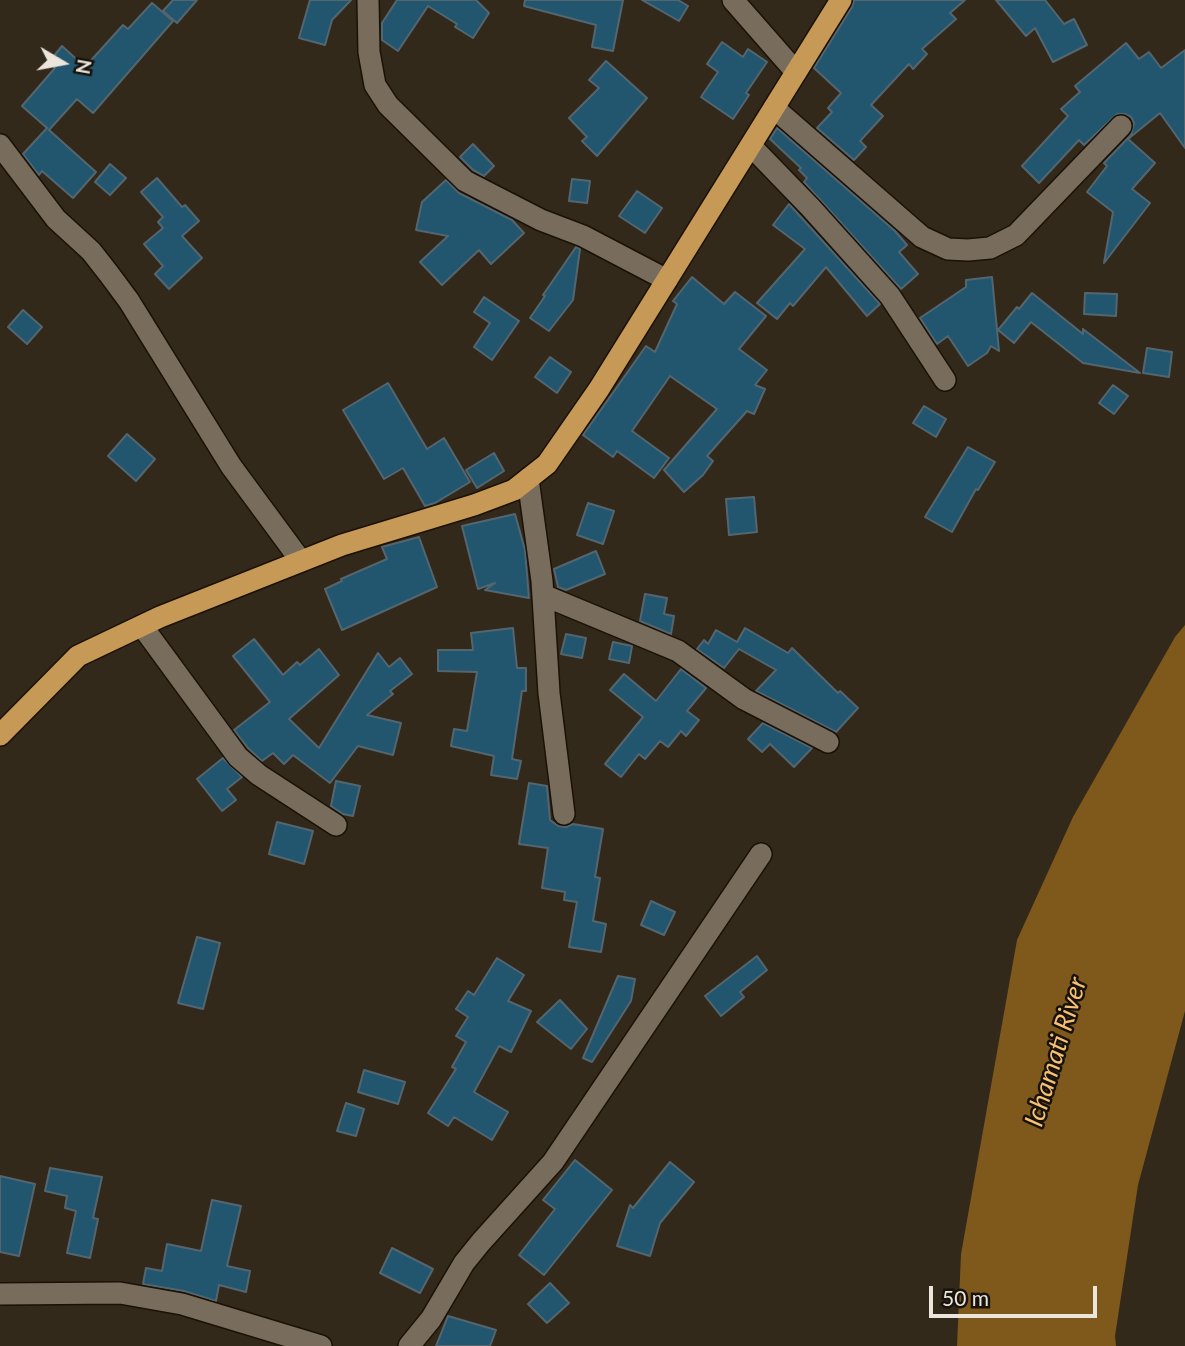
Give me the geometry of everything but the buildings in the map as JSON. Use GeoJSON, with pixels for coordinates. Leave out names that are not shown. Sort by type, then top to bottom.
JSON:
{"type":"FeatureCollection","features":[{"type":"Feature","properties":{"kind":"highway"},"geometry":{"type":"LineString","coordinates":[[0,735],[79,656],[142,626],[342,545],[474,505],[514,490],[547,464],[667,280],[841,0]]}},
{"type":"Feature","properties":{"kind":"street"},"geometry":{"type":"LineString","coordinates":[[369,0],[369,52],[375,85],[388,104],[466,181],[541,220],[583,236],[667,280]]}},
{"type":"Feature","properties":{"kind":"street"},"geometry":{"type":"LineString","coordinates":[[733,0],[796,72]]}},
{"type":"Feature","properties":{"kind":"street"},"geometry":{"type":"LineString","coordinates":[[774,108],[922,237],[948,249],[990,248],[1016,235],[1121,126]]}},
{"type":"Feature","properties":{"kind":"street"},"geometry":{"type":"LineString","coordinates":[[0,145],[56,219],[91,251],[129,301],[230,466],[302,561]]}},
{"type":"Feature","properties":{"kind":"street"},"geometry":{"type":"LineString","coordinates":[[751,146],[890,296],[945,380]]}},
{"type":"Feature","properties":{"kind":"street"},"geometry":{"type":"LineString","coordinates":[[528,479],[543,595],[549,693],[564,814]]}},
{"type":"Feature","properties":{"kind":"street"},"geometry":{"type":"LineString","coordinates":[[543,595],[678,651],[744,699],[828,742]]}},
{"type":"Feature","properties":{"kind":"street"},"geometry":{"type":"LineString","coordinates":[[142,626],[238,757],[259,775],[337,825]]}},
{"type":"Feature","properties":{"kind":"street"},"geometry":{"type":"LineString","coordinates":[[412,1345],[431,1319],[464,1263],[553,1162],[761,854]]}},
{"type":"Feature","properties":{"kind":"street"},"geometry":{"type":"LineString","coordinates":[[0,1294],[120,1293],[182,1304],[321,1346]]}},
{"type":"Feature","properties":{"kind":"water","name":"Ichamati River"},"geometry":{"type":"Polygon","coordinates":[[[1185,625],[1185,1011],[1138,1185],[1115,1336],[1116,1346],[957,1346],[961,1254],[1017,940],[1073,817],[1175,637],[1185,625]]]}}]}
